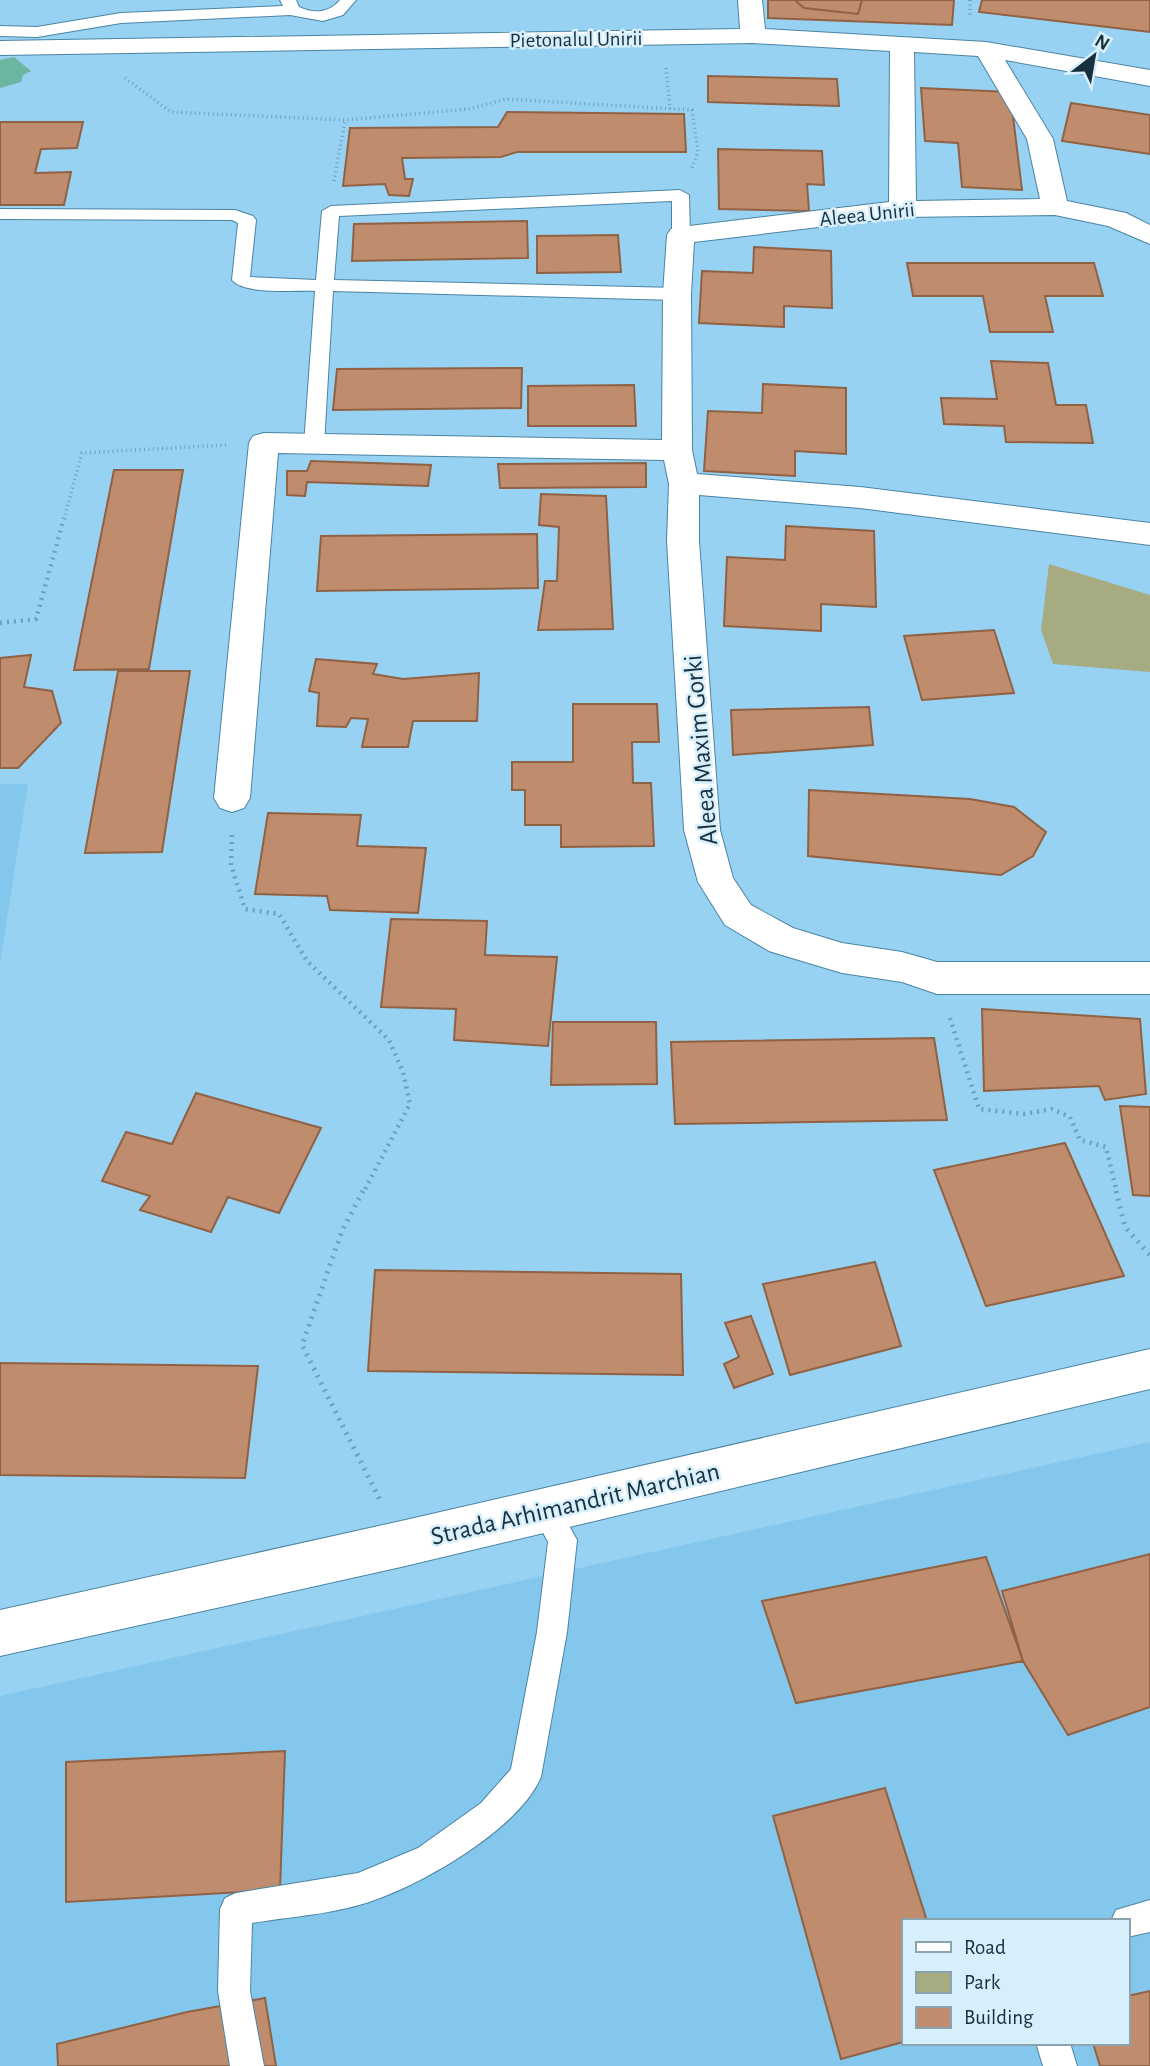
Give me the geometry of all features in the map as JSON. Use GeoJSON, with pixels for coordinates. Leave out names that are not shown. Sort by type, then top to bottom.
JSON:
{"type":"FeatureCollection","features":[{"type":"Feature","properties":{"kind":"street"},"geometry":{"type":"LineString","coordinates":[[750,0],[753,36]]}},
{"type":"Feature","properties":{"kind":"street","name":"Pietonalul Unirii"},"geometry":{"type":"LineString","coordinates":[[0,48],[753,36],[986,49],[1150,78]]}},
{"type":"Feature","properties":{"kind":"street"},"geometry":{"type":"LineString","coordinates":[[902,45],[903,209]]}},
{"type":"Feature","properties":{"kind":"street"},"geometry":{"type":"LineString","coordinates":[[986,49],[1040,139],[1055,207]]}},
{"type":"Feature","properties":{"kind":"street","name":"Aleea Unirii"},"geometry":{"type":"LineString","coordinates":[[681,235],[903,209],[1055,207],[1116,219],[1150,236]]}},
{"type":"Feature","properties":{"kind":"street","name":"Aleea Maxim Gorki"},"geometry":{"type":"LineString","coordinates":[[681,235],[677,294],[677,450],[684,484],[683,541],[702,830],[716,882],[738,915],[782,940],[842,958],[902,967],[937,978],[1150,978]]}},
{"type":"Feature","properties":{"kind":"street"},"geometry":{"type":"LineString","coordinates":[[232,798],[264,443],[677,450]]}},
{"type":"Feature","properties":{"kind":"street"},"geometry":{"type":"LineString","coordinates":[[684,484],[763,486],[868,496],[1150,534]]}},
{"type":"Feature","properties":{"kind":"street","name":"Strada Arhimandrit Marchian"},"geometry":{"type":"LineString","coordinates":[[0,1633],[401,1544],[1150,1369]]}},
{"type":"Feature","properties":{"kind":"lane"},"geometry":{"type":"LineString","coordinates":[[0,32],[37,32],[121,18],[290,5],[308,16],[327,15],[343,8],[348,0]]}},
{"type":"Feature","properties":{"kind":"lane"},"geometry":{"type":"LineString","coordinates":[[314,444],[323,358],[323,287],[331,211],[680,195],[681,235]]}},
{"type":"Feature","properties":{"kind":"lane"},"geometry":{"type":"LineString","coordinates":[[0,214],[235,215],[247,220],[240,280],[254,284],[677,294]]}},
{"type":"Feature","properties":{"kind":"lane"},"geometry":{"type":"LineString","coordinates":[[247,2066],[234,1991],[236,1909],[359,1889],[429,1859],[492,1814],[525,1777],[552,1632],[564,1540],[545,1510]]}},
{"type":"Feature","properties":{"kind":"lane"},"geometry":{"type":"LineString","coordinates":[[1129,1921],[1150,1916]]}},
{"type":"Feature","properties":{"kind":"lane"},"geometry":{"type":"LineString","coordinates":[[1054,2045],[1060,2066]]}},
{"type":"Feature","properties":{"kind":"path"},"geometry":{"type":"LineString","coordinates":[[663,38],[670,108]]}},
{"type":"Feature","properties":{"kind":"path"},"geometry":{"type":"LineString","coordinates":[[82,46],[171,112],[345,120],[469,109],[506,99],[692,110],[698,152],[680,195]]}},
{"type":"Feature","properties":{"kind":"path"},"geometry":{"type":"LineString","coordinates":[[331,211],[345,120]]}},
{"type":"Feature","properties":{"kind":"path"},"geometry":{"type":"LineString","coordinates":[[0,623],[36,619],[82,453],[264,443]]}},
{"type":"Feature","properties":{"kind":"path"},"geometry":{"type":"LineString","coordinates":[[232,798],[231,864],[245,909],[279,914],[307,961],[389,1040],[410,1104],[342,1231],[302,1345],[401,1544]]}},
{"type":"Feature","properties":{"kind":"path"},"geometry":{"type":"LineString","coordinates":[[937,978],[979,1109],[1024,1114],[1052,1109],[1070,1117],[1080,1140],[1106,1147],[1125,1227],[1150,1255]]}},
{"type":"Feature","properties":{"kind":"shaded area"},"geometry":{"type":"Polygon","coordinates":[[[14,57],[31,71],[23,75],[21,82],[0,88],[0,60],[14,57]]]}},
{"type":"Feature","properties":{"kind":"shaded area"},"geometry":{"type":"Polygon","coordinates":[[[0,784],[28,784],[0,964],[0,784]]]}},
{"type":"Feature","properties":{"kind":"shaded area"},"geometry":{"type":"Polygon","coordinates":[[[1150,1442],[1150,2066],[0,2066],[0,1696],[1150,1442]]]}},
{"type":"Feature","properties":{"kind":"green space"},"geometry":{"type":"Polygon","coordinates":[[[1049,564],[1150,595],[1150,672],[1053,664],[1041,630],[1049,564]]]}},
{"type":"Feature","properties":{"kind":"building"},"geometry":{"type":"Polygon","coordinates":[[[768,0],[954,0],[952,25],[768,18],[768,0]]]}},
{"type":"Feature","properties":{"kind":"building"},"geometry":{"type":"Polygon","coordinates":[[[795,0],[862,0],[858,14],[804,8],[795,0]]]}},
{"type":"Feature","properties":{"kind":"building"},"geometry":{"type":"Polygon","coordinates":[[[982,0],[1150,0],[1150,32],[979,12],[982,0]]]}},
{"type":"Feature","properties":{"kind":"building"},"geometry":{"type":"Polygon","coordinates":[[[708,76],[837,79],[839,106],[708,102],[708,76]]]}},
{"type":"Feature","properties":{"kind":"building"},"geometry":{"type":"Polygon","coordinates":[[[921,88],[1010,92],[1022,190],[962,187],[958,143],[925,141],[921,88]]]}},
{"type":"Feature","properties":{"kind":"building"},"geometry":{"type":"Polygon","coordinates":[[[1071,103],[1150,115],[1150,154],[1062,141],[1071,103]]]}},
{"type":"Feature","properties":{"kind":"building"},"geometry":{"type":"Polygon","coordinates":[[[507,112],[684,114],[686,152],[517,152],[501,157],[402,158],[405,179],[413,179],[409,196],[389,195],[385,184],[343,186],[350,128],[498,127],[507,112]]]}},
{"type":"Feature","properties":{"kind":"building"},"geometry":{"type":"Polygon","coordinates":[[[0,122],[83,122],[77,148],[41,149],[35,173],[71,172],[64,205],[0,205],[0,122]]]}},
{"type":"Feature","properties":{"kind":"building"},"geometry":{"type":"Polygon","coordinates":[[[718,149],[822,151],[824,185],[807,184],[809,211],[719,209],[718,149]]]}},
{"type":"Feature","properties":{"kind":"building"},"geometry":{"type":"Polygon","coordinates":[[[527,221],[528,258],[352,261],[354,224],[527,221]]]}},
{"type":"Feature","properties":{"kind":"building"},"geometry":{"type":"Polygon","coordinates":[[[618,235],[621,272],[537,273],[537,236],[618,235]]]}},
{"type":"Feature","properties":{"kind":"building"},"geometry":{"type":"Polygon","coordinates":[[[754,247],[831,251],[832,308],[784,306],[784,327],[699,323],[702,271],[753,273],[754,247]]]}},
{"type":"Feature","properties":{"kind":"building"},"geometry":{"type":"Polygon","coordinates":[[[907,263],[1094,263],[1103,296],[1045,296],[1053,332],[990,332],[983,296],[913,296],[907,263]]]}},
{"type":"Feature","properties":{"kind":"building"},"geometry":{"type":"Polygon","coordinates":[[[991,361],[1048,363],[1056,405],[1086,405],[1093,443],[1006,442],[1004,426],[944,424],[941,398],[997,399],[991,361]]]}},
{"type":"Feature","properties":{"kind":"building"},"geometry":{"type":"Polygon","coordinates":[[[522,368],[521,408],[333,410],[337,369],[522,368]]]}},
{"type":"Feature","properties":{"kind":"building"},"geometry":{"type":"Polygon","coordinates":[[[763,384],[846,388],[846,454],[795,451],[795,476],[704,471],[708,411],[762,413],[763,384]]]}},
{"type":"Feature","properties":{"kind":"building"},"geometry":{"type":"Polygon","coordinates":[[[634,385],[636,426],[528,426],[528,386],[634,385]]]}},
{"type":"Feature","properties":{"kind":"building"},"geometry":{"type":"Polygon","coordinates":[[[311,461],[431,465],[428,486],[307,482],[305,496],[287,495],[287,471],[307,471],[311,461]]]}},
{"type":"Feature","properties":{"kind":"building"},"geometry":{"type":"Polygon","coordinates":[[[646,463],[646,487],[500,488],[498,464],[646,463]]]}},
{"type":"Feature","properties":{"kind":"building"},"geometry":{"type":"Polygon","coordinates":[[[114,470],[183,470],[149,669],[74,670],[114,470]]]}},
{"type":"Feature","properties":{"kind":"building"},"geometry":{"type":"Polygon","coordinates":[[[541,494],[606,496],[613,629],[538,630],[545,581],[557,581],[559,527],[539,525],[541,494]]]}},
{"type":"Feature","properties":{"kind":"building"},"geometry":{"type":"Polygon","coordinates":[[[786,526],[874,531],[876,607],[821,604],[821,631],[724,626],[727,557],[785,560],[786,526]]]}},
{"type":"Feature","properties":{"kind":"building"},"geometry":{"type":"Polygon","coordinates":[[[537,534],[538,588],[317,591],[321,536],[537,534]]]}},
{"type":"Feature","properties":{"kind":"building"},"geometry":{"type":"Polygon","coordinates":[[[994,630],[1014,693],[922,700],[904,636],[994,630]]]}},
{"type":"Feature","properties":{"kind":"building"},"geometry":{"type":"Polygon","coordinates":[[[31,655],[24,687],[52,691],[61,723],[18,768],[0,768],[0,658],[31,655]]]}},
{"type":"Feature","properties":{"kind":"building"},"geometry":{"type":"Polygon","coordinates":[[[316,659],[377,664],[373,674],[403,679],[479,673],[477,721],[413,721],[408,747],[362,747],[368,719],[351,718],[346,727],[317,726],[319,693],[309,691],[316,659]]]}},
{"type":"Feature","properties":{"kind":"building"},"geometry":{"type":"Polygon","coordinates":[[[118,671],[190,671],[162,852],[85,853],[118,671]]]}},
{"type":"Feature","properties":{"kind":"building"},"geometry":{"type":"Polygon","coordinates":[[[573,704],[657,704],[659,742],[632,742],[633,783],[651,783],[654,846],[561,847],[561,825],[525,825],[525,790],[512,790],[512,762],[573,762],[573,704]]]}},
{"type":"Feature","properties":{"kind":"building"},"geometry":{"type":"Polygon","coordinates":[[[869,707],[873,745],[733,755],[731,710],[869,707]]]}},
{"type":"Feature","properties":{"kind":"building"},"geometry":{"type":"Polygon","coordinates":[[[809,790],[970,799],[1014,807],[1046,832],[1033,856],[1001,875],[808,856],[809,790]]]}},
{"type":"Feature","properties":{"kind":"building"},"geometry":{"type":"Polygon","coordinates":[[[268,813],[361,815],[357,846],[426,848],[418,913],[330,910],[327,896],[255,894],[268,813]]]}},
{"type":"Feature","properties":{"kind":"building"},"geometry":{"type":"Polygon","coordinates":[[[391,919],[487,921],[485,955],[557,957],[548,1046],[454,1040],[456,1009],[381,1007],[391,919]]]}},
{"type":"Feature","properties":{"kind":"building"},"geometry":{"type":"Polygon","coordinates":[[[982,1009],[1140,1019],[1146,1094],[1105,1100],[1099,1086],[984,1091],[982,1009]]]}},
{"type":"Feature","properties":{"kind":"building"},"geometry":{"type":"Polygon","coordinates":[[[553,1022],[656,1022],[657,1084],[551,1085],[553,1022]]]}},
{"type":"Feature","properties":{"kind":"building"},"geometry":{"type":"Polygon","coordinates":[[[934,1038],[947,1120],[675,1124],[671,1042],[934,1038]]]}},
{"type":"Feature","properties":{"kind":"building"},"geometry":{"type":"Polygon","coordinates":[[[196,1093],[321,1128],[279,1213],[228,1197],[211,1232],[140,1210],[150,1196],[102,1181],[126,1132],[172,1144],[196,1093]]]}},
{"type":"Feature","properties":{"kind":"building"},"geometry":{"type":"Polygon","coordinates":[[[1120,1106],[1150,1107],[1150,1196],[1133,1195],[1120,1106]]]}},
{"type":"Feature","properties":{"kind":"building"},"geometry":{"type":"Polygon","coordinates":[[[1065,1143],[1124,1276],[986,1306],[934,1170],[1065,1143]]]}},
{"type":"Feature","properties":{"kind":"building"},"geometry":{"type":"Polygon","coordinates":[[[875,1262],[901,1346],[790,1375],[763,1284],[875,1262]]]}},
{"type":"Feature","properties":{"kind":"building"},"geometry":{"type":"Polygon","coordinates":[[[375,1270],[681,1274],[683,1375],[368,1371],[375,1270]]]}},
{"type":"Feature","properties":{"kind":"building"},"geometry":{"type":"Polygon","coordinates":[[[751,1316],[773,1374],[734,1388],[724,1364],[739,1357],[725,1323],[751,1316]]]}},
{"type":"Feature","properties":{"kind":"building"},"geometry":{"type":"Polygon","coordinates":[[[0,1363],[258,1366],[245,1478],[0,1475],[0,1363]]]}},
{"type":"Feature","properties":{"kind":"building"},"geometry":{"type":"Polygon","coordinates":[[[1150,1554],[1150,1707],[1068,1735],[1023,1661],[1002,1591],[1150,1554]]]}},
{"type":"Feature","properties":{"kind":"building"},"geometry":{"type":"Polygon","coordinates":[[[986,1557],[1023,1661],[796,1703],[762,1601],[986,1557]]]}},
{"type":"Feature","properties":{"kind":"building"},"geometry":{"type":"Polygon","coordinates":[[[285,1751],[280,1890],[66,1902],[66,1762],[285,1751]]]}},
{"type":"Feature","properties":{"kind":"building"},"geometry":{"type":"Polygon","coordinates":[[[885,1788],[926,1919],[902,1919],[902,2042],[841,2059],[773,1816],[885,1788]]]}},
{"type":"Feature","properties":{"kind":"building"},"geometry":{"type":"Polygon","coordinates":[[[1150,1991],[1150,2066],[1100,2066],[1094,2045],[1129,2045],[1129,1996],[1150,1991]]]}},
{"type":"Feature","properties":{"kind":"building"},"geometry":{"type":"Polygon","coordinates":[[[265,1998],[276,2066],[58,2066],[57,2044],[187,2012],[265,1998]]]}}]}
